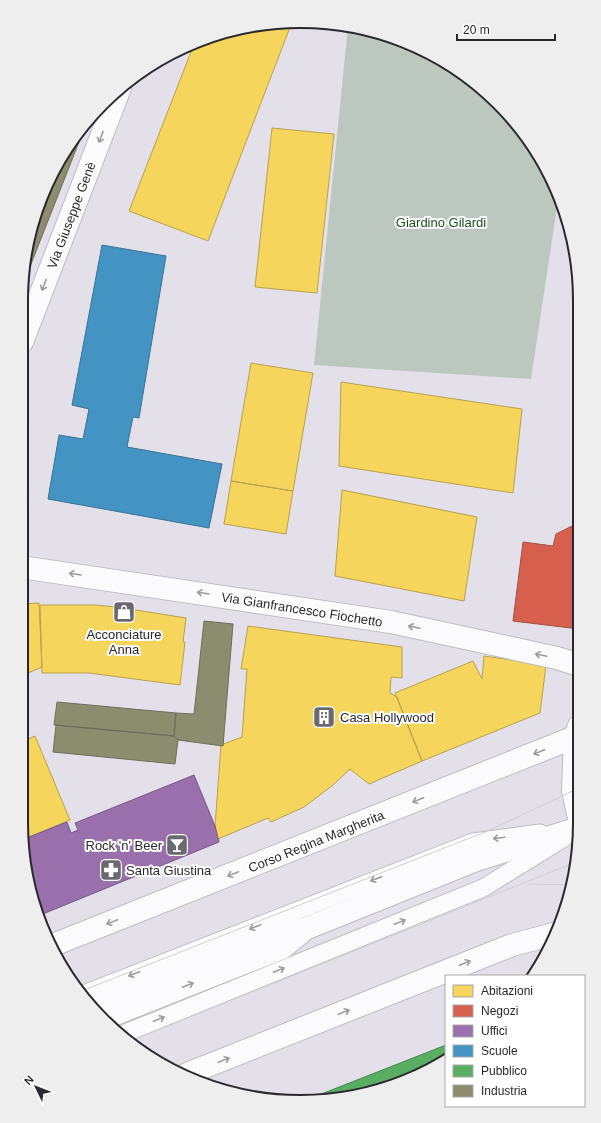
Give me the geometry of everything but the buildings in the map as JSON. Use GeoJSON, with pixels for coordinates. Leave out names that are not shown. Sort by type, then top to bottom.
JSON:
{"type":"FeatureCollection","features":[{"type":"Feature","properties":{"kind":"street","name":"Via Giuseppe Genè"},"geometry":{"type":"LineString","coordinates":[[28,326],[115,102]]}},
{"type":"Feature","properties":{"kind":"street","name":"Via Gianfrancesco Fiochetto"},"geometry":{"type":"LineString","coordinates":[[28,568],[391,622],[557,658],[573,663]]}},
{"type":"Feature","properties":{"kind":"street","name":"Corso Regina Margherita"},"geometry":{"type":"LineString","coordinates":[[56,944],[573,735]]}},
{"type":"Feature","properties":{"kind":"street"},"geometry":{"type":"LineString","coordinates":[[109,1016],[149,991],[275,934],[307,928],[476,860],[573,830]]}},
{"type":"Feature","properties":{"kind":"street"},"geometry":{"type":"LineString","coordinates":[[192,1072],[512,945],[548,935]]}},
{"type":"Feature","properties":{"kind":"street"},"geometry":{"type":"LineString","coordinates":[[98,1004],[149,991]]}},
{"type":"Feature","properties":{"kind":"lane"},"geometry":{"type":"LineString","coordinates":[[88,992],[473,842],[573,829]]}},
{"type":"Feature","properties":{"kind":"lane"},"geometry":{"type":"LineString","coordinates":[[127,1032],[483,888],[572,832]]}},
{"type":"Feature","properties":{"kind":"green space","name":"Giardino Gilardi"},"geometry":{"type":"Polygon","coordinates":[[[347,32],[388,42],[421,56],[466,84],[493,108],[517,135],[545,180],[557,208],[531,379],[314,365],[347,32]]]}},
{"type":"Feature","properties":{"kind":"tram line"},"geometry":{"type":"LineString","coordinates":[[85,990],[490,830],[573,791]]}},
{"type":"Feature","properties":{"kind":"tram line"},"geometry":{"type":"LineString","coordinates":[[135,1039],[570,864]]}},
{"type":"Feature","properties":{"kind":"tram line"},"geometry":{"type":"LineString","coordinates":[[527,884],[566,885]]}},
{"type":"Feature","properties":{"kind":"place","name":"Acconciature Anna"},"geometry":{"type":"Point","coordinates":[124,612]}},
{"type":"Feature","properties":{"kind":"place","name":"Casa Hollywood"},"geometry":{"type":"Point","coordinates":[324,717]}},
{"type":"Feature","properties":{"kind":"place","name":"Rock 'n' Beer"},"geometry":{"type":"Point","coordinates":[177,845]}},
{"type":"Feature","properties":{"kind":"place","name":"Santa Giustina"},"geometry":{"type":"Point","coordinates":[111,870]}}]}
